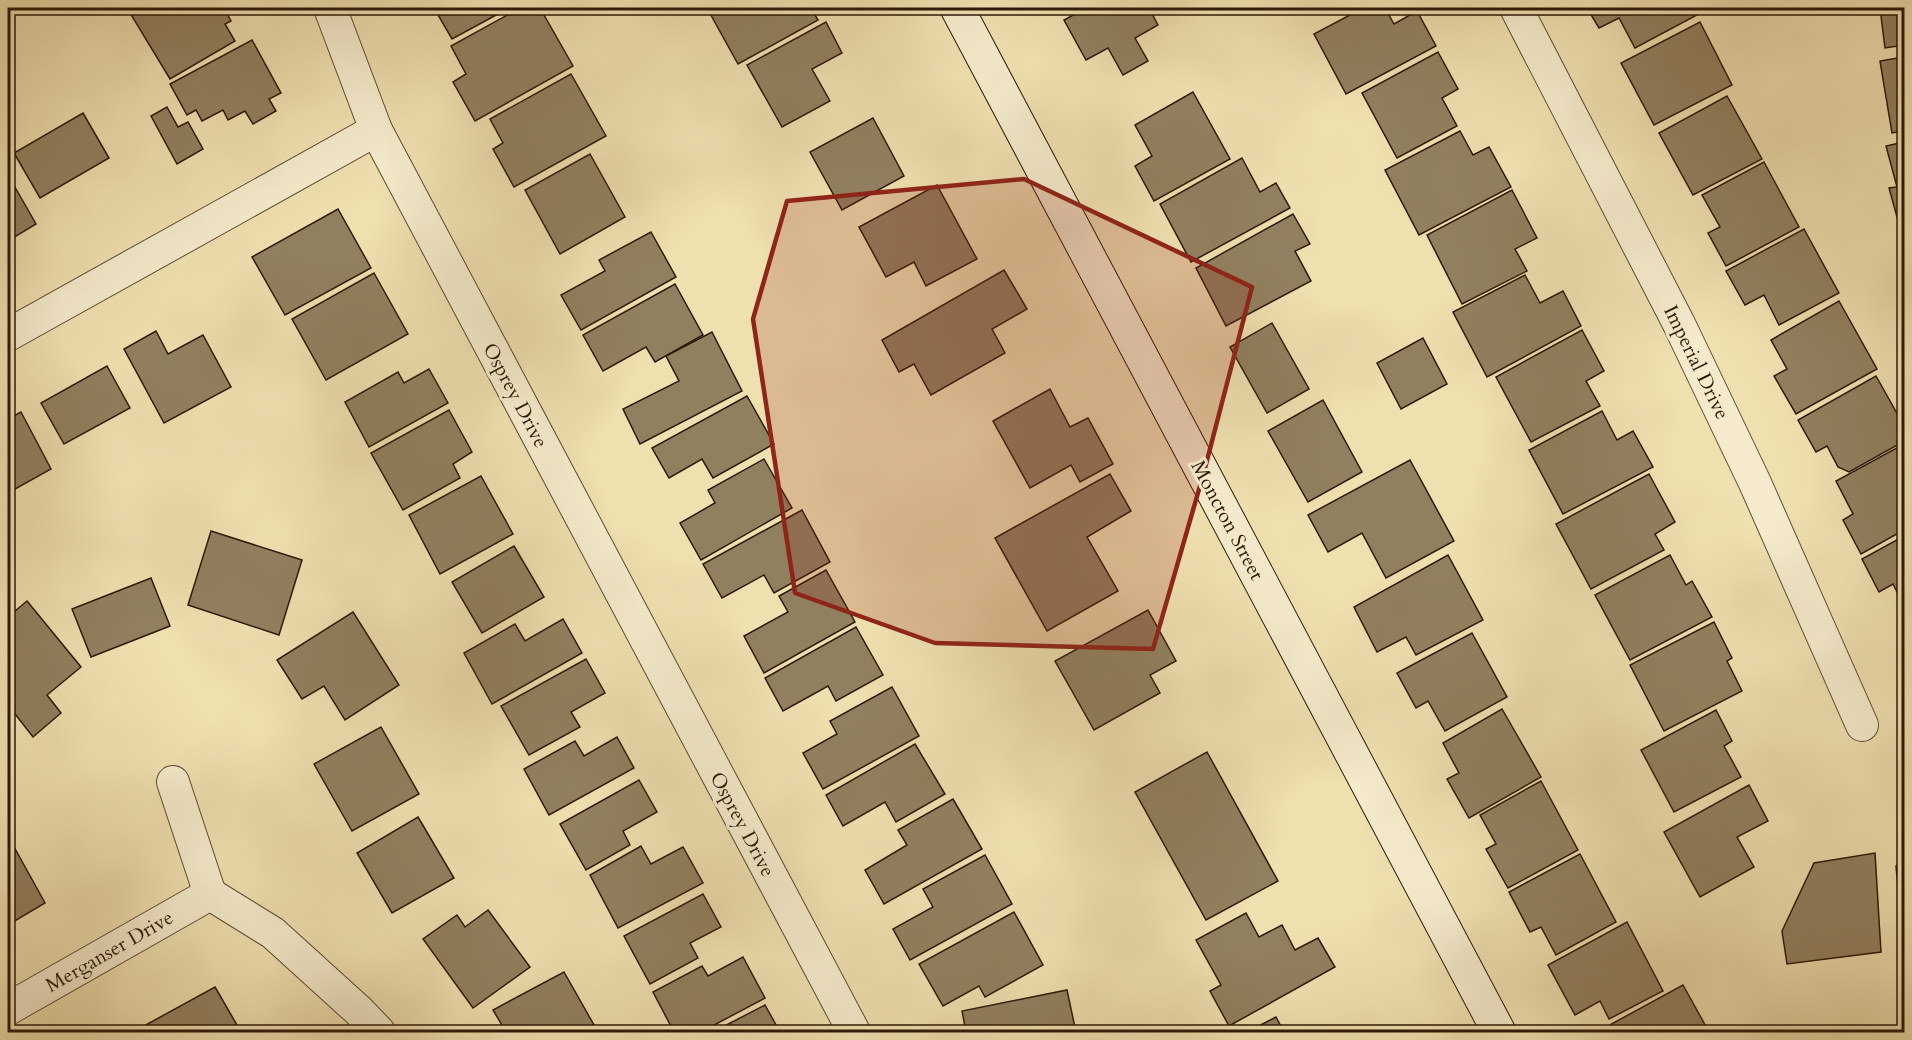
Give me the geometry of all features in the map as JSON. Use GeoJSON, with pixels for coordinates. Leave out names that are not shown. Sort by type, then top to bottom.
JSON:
{"type":"FeatureCollection","features":[{"type":"Feature","properties":{"kind":"street","name":"Osprey Drive"},"geometry":{"type":"LineString","coordinates":[[330,8],[376,130],[854,1032]]}},
{"type":"Feature","properties":{"kind":"street","name":"Moncton Street"},"geometry":{"type":"LineString","coordinates":[[957,8],[1499,1032]]}},
{"type":"Feature","properties":{"kind":"street","name":"Imperial Drive"},"geometry":{"type":"LineString","coordinates":[[1516,8],[1679,324],[1755,483],[1862,725]]}},
{"type":"Feature","properties":{"kind":"street"},"geometry":{"type":"LineString","coordinates":[[8,335],[376,130]]}},
{"type":"Feature","properties":{"kind":"street"},"geometry":{"type":"LineString","coordinates":[[173,782],[210,894],[273,933],[379,1032]]}},
{"type":"Feature","properties":{"kind":"street","name":"Merganser Drive"},"geometry":{"type":"LineString","coordinates":[[8,1009],[210,894]]}},
{"type":"Feature","properties":{"kind":"highlighted area"},"geometry":{"type":"Polygon","coordinates":[[[1024,179],[1252,287],[1204,472],[1153,649],[935,643],[795,593],[753,319],[787,201],[1024,179]]]}},
{"type":"Feature","properties":{"kind":"building"},"geometry":{"type":"Polygon","coordinates":[[[127,8],[224,8],[231,21],[225,24],[235,41],[170,79],[127,8]]]}},
{"type":"Feature","properties":{"kind":"building"},"geometry":{"type":"Polygon","coordinates":[[[434,8],[509,8],[452,39],[434,8]]]}},
{"type":"Feature","properties":{"kind":"building"},"geometry":{"type":"Polygon","coordinates":[[[520,8],[540,8],[573,66],[475,121],[453,82],[466,74],[451,46],[520,8]]]}},
{"type":"Feature","properties":{"kind":"building"},"geometry":{"type":"Polygon","coordinates":[[[707,8],[811,8],[818,20],[738,64],[707,8]]]}},
{"type":"Feature","properties":{"kind":"building"},"geometry":{"type":"Polygon","coordinates":[[[1086,8],[1149,8],[1158,25],[1135,38],[1148,61],[1123,75],[1108,48],[1086,60],[1064,20],[1086,8]]]}},
{"type":"Feature","properties":{"kind":"building"},"geometry":{"type":"Polygon","coordinates":[[[1363,8],[1385,8],[1394,24],[1417,11],[1436,46],[1346,94],[1314,34],[1363,8]]]}},
{"type":"Feature","properties":{"kind":"building"},"geometry":{"type":"Polygon","coordinates":[[[1587,8],[1693,8],[1697,15],[1635,48],[1619,18],[1599,28],[1587,8]]]}},
{"type":"Feature","properties":{"kind":"building"},"geometry":{"type":"Polygon","coordinates":[[[1880,8],[1904,8],[1904,45],[1885,48],[1880,8]]]}},
{"type":"Feature","properties":{"kind":"building"},"geometry":{"type":"Polygon","coordinates":[[[826,22],[842,53],[812,69],[830,101],[782,127],[747,65],[826,22]]]}},
{"type":"Feature","properties":{"kind":"building"},"geometry":{"type":"Polygon","coordinates":[[[1700,22],[1732,85],[1654,125],[1621,63],[1700,22]]]}},
{"type":"Feature","properties":{"kind":"building"},"geometry":{"type":"Polygon","coordinates":[[[252,40],[281,93],[269,99],[276,111],[253,124],[245,111],[228,120],[223,110],[202,121],[196,110],[187,115],[170,84],[252,40]]]}},
{"type":"Feature","properties":{"kind":"building"},"geometry":{"type":"Polygon","coordinates":[[[1438,52],[1458,89],[1442,98],[1457,126],[1397,158],[1362,93],[1438,52]]]}},
{"type":"Feature","properties":{"kind":"building"},"geometry":{"type":"Polygon","coordinates":[[[1904,57],[1904,131],[1892,133],[1880,61],[1904,57]]]}},
{"type":"Feature","properties":{"kind":"building"},"geometry":{"type":"Polygon","coordinates":[[[571,74],[606,136],[514,187],[493,149],[503,143],[490,119],[571,74]]]}},
{"type":"Feature","properties":{"kind":"building"},"geometry":{"type":"Polygon","coordinates":[[[1193,92],[1230,159],[1154,201],[1135,166],[1152,156],[1135,125],[1193,92]]]}},
{"type":"Feature","properties":{"kind":"building"},"geometry":{"type":"Polygon","coordinates":[[[1727,96],[1762,159],[1693,195],[1659,133],[1727,96]]]}},
{"type":"Feature","properties":{"kind":"building"},"geometry":{"type":"Polygon","coordinates":[[[167,107],[178,127],[188,122],[203,149],[177,164],[151,116],[167,107]]]}},
{"type":"Feature","properties":{"kind":"building"},"geometry":{"type":"Polygon","coordinates":[[[83,113],[109,158],[40,198],[14,153],[83,113]]]}},
{"type":"Feature","properties":{"kind":"building"},"geometry":{"type":"Polygon","coordinates":[[[873,118],[904,176],[842,210],[810,152],[873,118]]]}},
{"type":"Feature","properties":{"kind":"building"},"geometry":{"type":"Polygon","coordinates":[[[1460,131],[1473,155],[1489,147],[1511,187],[1419,235],[1385,170],[1460,131]]]}},
{"type":"Feature","properties":{"kind":"building"},"geometry":{"type":"Polygon","coordinates":[[[1904,142],[1904,215],[1897,217],[1889,188],[1897,187],[1886,146],[1904,142]]]}},
{"type":"Feature","properties":{"kind":"building"},"geometry":{"type":"Polygon","coordinates":[[[590,154],[625,217],[560,254],[525,190],[590,154]]]}},
{"type":"Feature","properties":{"kind":"building"},"geometry":{"type":"Polygon","coordinates":[[[1242,158],[1260,192],[1276,183],[1290,208],[1191,262],[1160,204],[1242,158]]]}},
{"type":"Feature","properties":{"kind":"building"},"geometry":{"type":"Polygon","coordinates":[[[1764,162],[1799,227],[1726,266],[1708,233],[1720,227],[1702,195],[1764,162]]]}},
{"type":"Feature","properties":{"kind":"building"},"geometry":{"type":"Polygon","coordinates":[[[8,175],[36,224],[8,241],[8,175]]]}},
{"type":"Feature","properties":{"kind":"building"},"geometry":{"type":"Polygon","coordinates":[[[937,185],[977,259],[926,286],[914,262],[886,277],[859,227],[937,185]]]}},
{"type":"Feature","properties":{"kind":"building"},"geometry":{"type":"Polygon","coordinates":[[[1512,190],[1537,238],[1515,249],[1527,271],[1462,304],[1427,235],[1512,190]]]}},
{"type":"Feature","properties":{"kind":"building"},"geometry":{"type":"Polygon","coordinates":[[[338,209],[371,268],[285,315],[252,257],[338,209]]]}},
{"type":"Feature","properties":{"kind":"building"},"geometry":{"type":"Polygon","coordinates":[[[1293,214],[1310,244],[1295,251],[1311,281],[1226,326],[1196,268],[1293,214]]]}},
{"type":"Feature","properties":{"kind":"building"},"geometry":{"type":"Polygon","coordinates":[[[1804,229],[1839,293],[1779,325],[1764,295],[1745,305],[1726,271],[1804,229]]]}},
{"type":"Feature","properties":{"kind":"building"},"geometry":{"type":"Polygon","coordinates":[[[651,232],[676,277],[581,330],[561,295],[605,271],[599,260],[651,232]]]}},
{"type":"Feature","properties":{"kind":"building"},"geometry":{"type":"Polygon","coordinates":[[[1004,270],[1027,309],[992,329],[1005,353],[931,395],[914,364],[899,372],[882,340],[1004,270]]]}},
{"type":"Feature","properties":{"kind":"building"},"geometry":{"type":"Polygon","coordinates":[[[374,273],[408,334],[326,380],[292,319],[374,273]]]}},
{"type":"Feature","properties":{"kind":"building"},"geometry":{"type":"Polygon","coordinates":[[[1525,275],[1540,303],[1563,291],[1581,326],[1487,377],[1453,312],[1525,275]]]}},
{"type":"Feature","properties":{"kind":"building"},"geometry":{"type":"Polygon","coordinates":[[[675,284],[703,335],[655,362],[646,347],[603,371],[583,335],[675,284]]]}},
{"type":"Feature","properties":{"kind":"building"},"geometry":{"type":"Polygon","coordinates":[[[1839,301],[1877,369],[1796,414],[1774,376],[1787,369],[1771,340],[1839,301]]]}},
{"type":"Feature","properties":{"kind":"building"},"geometry":{"type":"Polygon","coordinates":[[[1272,323],[1309,389],[1267,413],[1230,347],[1272,323]]]}},
{"type":"Feature","properties":{"kind":"building"},"geometry":{"type":"Polygon","coordinates":[[[1582,330],[1604,371],[1586,381],[1600,406],[1531,442],[1496,377],[1582,330]]]}},
{"type":"Feature","properties":{"kind":"building"},"geometry":{"type":"Polygon","coordinates":[[[156,331],[168,354],[203,335],[231,387],[164,423],[124,349],[156,331]]]}},
{"type":"Feature","properties":{"kind":"building"},"geometry":{"type":"Polygon","coordinates":[[[712,332],[742,391],[640,444],[623,409],[679,381],[666,356],[712,332]]]}},
{"type":"Feature","properties":{"kind":"building"},"geometry":{"type":"Polygon","coordinates":[[[1423,338],[1447,384],[1401,409],[1377,363],[1423,338]]]}},
{"type":"Feature","properties":{"kind":"building"},"geometry":{"type":"Polygon","coordinates":[[[107,366],[130,408],[64,444],[41,403],[107,366]]]}},
{"type":"Feature","properties":{"kind":"building"},"geometry":{"type":"Polygon","coordinates":[[[429,369],[448,403],[369,447],[345,402],[398,372],[404,383],[429,369]]]}},
{"type":"Feature","properties":{"kind":"building"},"geometry":{"type":"Polygon","coordinates":[[[1876,376],[1904,426],[1901,443],[1849,472],[1838,467],[1827,446],[1816,452],[1798,420],[1876,376]]]}},
{"type":"Feature","properties":{"kind":"building"},"geometry":{"type":"Polygon","coordinates":[[[1050,389],[1070,427],[1088,418],[1113,464],[1080,482],[1071,465],[1030,488],[993,421],[1050,389]]]}},
{"type":"Feature","properties":{"kind":"building"},"geometry":{"type":"Polygon","coordinates":[[[747,396],[774,444],[713,478],[702,459],[669,478],[652,448],[747,396]]]}},
{"type":"Feature","properties":{"kind":"building"},"geometry":{"type":"Polygon","coordinates":[[[1323,400],[1362,472],[1308,502],[1268,431],[1323,400]]]}},
{"type":"Feature","properties":{"kind":"building"},"geometry":{"type":"Polygon","coordinates":[[[449,410],[472,452],[453,464],[460,478],[403,510],[371,453],[449,410]]]}},
{"type":"Feature","properties":{"kind":"building"},"geometry":{"type":"Polygon","coordinates":[[[1602,411],[1617,440],[1633,431],[1653,467],[1563,514],[1529,450],[1602,411]]]}},
{"type":"Feature","properties":{"kind":"building"},"geometry":{"type":"Polygon","coordinates":[[[21,412],[51,469],[8,493],[8,419],[21,412]]]}},
{"type":"Feature","properties":{"kind":"building"},"geometry":{"type":"Polygon","coordinates":[[[1904,444],[1904,530],[1861,554],[1843,520],[1853,514],[1836,481],[1904,444]]]}},
{"type":"Feature","properties":{"kind":"building"},"geometry":{"type":"Polygon","coordinates":[[[764,459],[792,508],[701,560],[680,523],[715,503],[708,490],[764,459]]]}},
{"type":"Feature","properties":{"kind":"building"},"geometry":{"type":"Polygon","coordinates":[[[1410,460],[1454,541],[1386,578],[1362,533],[1328,552],[1308,515],[1410,460]]]}},
{"type":"Feature","properties":{"kind":"building"},"geometry":{"type":"Polygon","coordinates":[[[1110,474],[1131,511],[1087,537],[1118,591],[1047,631],[995,538],[1110,474]]]}},
{"type":"Feature","properties":{"kind":"building"},"geometry":{"type":"Polygon","coordinates":[[[1649,474],[1675,522],[1655,534],[1664,550],[1591,589],[1556,524],[1649,474]]]}},
{"type":"Feature","properties":{"kind":"building"},"geometry":{"type":"Polygon","coordinates":[[[481,476],[513,534],[440,574],[409,515],[481,476]]]}},
{"type":"Feature","properties":{"kind":"building"},"geometry":{"type":"Polygon","coordinates":[[[802,510],[830,562],[774,593],[764,575],[722,598],[703,564],[802,510]]]}},
{"type":"Feature","properties":{"kind":"building"},"geometry":{"type":"Polygon","coordinates":[[[211,531],[302,560],[279,635],[188,605],[211,531]]]}},
{"type":"Feature","properties":{"kind":"building"},"geometry":{"type":"Polygon","coordinates":[[[1904,536],[1904,606],[1893,584],[1879,592],[1862,559],[1904,536]]]}},
{"type":"Feature","properties":{"kind":"building"},"geometry":{"type":"Polygon","coordinates":[[[514,546],[544,597],[482,633],[452,582],[514,546]]]}},
{"type":"Feature","properties":{"kind":"building"},"geometry":{"type":"Polygon","coordinates":[[[1448,555],[1483,620],[1416,655],[1406,637],[1377,652],[1354,607],[1448,555]]]}},
{"type":"Feature","properties":{"kind":"building"},"geometry":{"type":"Polygon","coordinates":[[[1670,555],[1686,585],[1692,581],[1712,617],[1630,660],[1595,595],[1670,555]]]}},
{"type":"Feature","properties":{"kind":"building"},"geometry":{"type":"Polygon","coordinates":[[[826,570],[855,622],[764,673],[744,636],[788,612],[779,596],[826,570]]]}},
{"type":"Feature","properties":{"kind":"building"},"geometry":{"type":"Polygon","coordinates":[[[151,578],[170,626],[91,657],[72,609],[151,578]]]}},
{"type":"Feature","properties":{"kind":"building"},"geometry":{"type":"Polygon","coordinates":[[[27,601],[81,667],[47,695],[61,713],[33,737],[8,705],[8,617],[27,601]]]}},
{"type":"Feature","properties":{"kind":"building"},"geometry":{"type":"Polygon","coordinates":[[[1148,610],[1176,661],[1150,675],[1160,693],[1094,730],[1055,661],[1148,610]]]}},
{"type":"Feature","properties":{"kind":"building"},"geometry":{"type":"Polygon","coordinates":[[[353,612],[399,685],[345,720],[324,686],[302,699],[277,660],[353,612]]]}},
{"type":"Feature","properties":{"kind":"building"},"geometry":{"type":"Polygon","coordinates":[[[563,619],[582,653],[492,704],[464,653],[515,624],[525,641],[563,619]]]}},
{"type":"Feature","properties":{"kind":"building"},"geometry":{"type":"Polygon","coordinates":[[[1714,622],[1732,658],[1727,661],[1742,691],[1664,731],[1630,665],[1714,622]]]}},
{"type":"Feature","properties":{"kind":"building"},"geometry":{"type":"Polygon","coordinates":[[[856,627],[883,675],[836,701],[828,686],[783,711],[765,678],[856,627]]]}},
{"type":"Feature","properties":{"kind":"building"},"geometry":{"type":"Polygon","coordinates":[[[1472,633],[1507,697],[1445,731],[1428,701],[1416,708],[1397,673],[1472,633]]]}},
{"type":"Feature","properties":{"kind":"building"},"geometry":{"type":"Polygon","coordinates":[[[586,659],[605,693],[571,712],[580,727],[529,755],[501,706],[586,659]]]}},
{"type":"Feature","properties":{"kind":"building"},"geometry":{"type":"Polygon","coordinates":[[[892,687],[919,736],[823,789],[803,753],[837,734],[830,721],[892,687]]]}},
{"type":"Feature","properties":{"kind":"building"},"geometry":{"type":"Polygon","coordinates":[[[1502,709],[1541,777],[1469,818],[1447,779],[1459,773],[1443,743],[1502,709]]]}},
{"type":"Feature","properties":{"kind":"building"},"geometry":{"type":"Polygon","coordinates":[[[1716,710],[1732,741],[1724,746],[1741,777],[1674,812],[1641,750],[1716,710]]]}},
{"type":"Feature","properties":{"kind":"building"},"geometry":{"type":"Polygon","coordinates":[[[381,727],[419,794],[352,831],[314,764],[381,727]]]}},
{"type":"Feature","properties":{"kind":"building"},"geometry":{"type":"Polygon","coordinates":[[[617,737],[634,768],[549,815],[524,769],[575,741],[584,756],[617,737]]]}},
{"type":"Feature","properties":{"kind":"building"},"geometry":{"type":"Polygon","coordinates":[[[915,744],[945,794],[896,822],[885,802],[843,826],[826,795],[915,744]]]}},
{"type":"Feature","properties":{"kind":"building"},"geometry":{"type":"Polygon","coordinates":[[[1207,752],[1278,881],[1206,920],[1135,792],[1207,752]]]}},
{"type":"Feature","properties":{"kind":"building"},"geometry":{"type":"Polygon","coordinates":[[[639,780],[657,812],[623,831],[630,845],[586,870],[560,824],[639,780]]]}},
{"type":"Feature","properties":{"kind":"building"},"geometry":{"type":"Polygon","coordinates":[[[1541,781],[1578,850],[1508,888],[1486,849],[1496,844],[1480,815],[1541,781]]]}},
{"type":"Feature","properties":{"kind":"building"},"geometry":{"type":"Polygon","coordinates":[[[1749,785],[1768,821],[1737,837],[1754,867],[1700,897],[1664,832],[1749,785]]]}},
{"type":"Feature","properties":{"kind":"building"},"geometry":{"type":"Polygon","coordinates":[[[953,799],[982,849],[884,904],[865,870],[907,845],[898,830],[953,799]]]}},
{"type":"Feature","properties":{"kind":"building"},"geometry":{"type":"Polygon","coordinates":[[[418,817],[454,878],[392,913],[357,853],[418,817]]]}},
{"type":"Feature","properties":{"kind":"building"},"geometry":{"type":"Polygon","coordinates":[[[8,836],[45,903],[8,925],[8,836]]]}},
{"type":"Feature","properties":{"kind":"building"},"geometry":{"type":"Polygon","coordinates":[[[641,846],[651,864],[683,847],[703,883],[618,928],[590,875],[641,846]]]}},
{"type":"Feature","properties":{"kind":"building"},"geometry":{"type":"Polygon","coordinates":[[[1875,853],[1881,952],[1787,964],[1782,931],[1814,863],[1875,853]]]}},
{"type":"Feature","properties":{"kind":"building"},"geometry":{"type":"Polygon","coordinates":[[[1580,854],[1616,922],[1556,955],[1541,927],[1530,932],[1509,892],[1580,854]]]}},
{"type":"Feature","properties":{"kind":"building"},"geometry":{"type":"Polygon","coordinates":[[[985,855],[1012,904],[910,960],[893,929],[933,907],[923,889],[985,855]]]}},
{"type":"Feature","properties":{"kind":"building"},"geometry":{"type":"Polygon","coordinates":[[[1904,860],[1904,919],[1901,919],[1896,866],[1904,860]]]}},
{"type":"Feature","properties":{"kind":"building"},"geometry":{"type":"Polygon","coordinates":[[[703,894],[721,927],[690,943],[698,958],[650,984],[624,936],[703,894]]]}},
{"type":"Feature","properties":{"kind":"building"},"geometry":{"type":"Polygon","coordinates":[[[488,910],[530,967],[473,1008],[423,939],[457,915],[465,927],[488,910]]]}},
{"type":"Feature","properties":{"kind":"building"},"geometry":{"type":"Polygon","coordinates":[[[1014,912],[1043,965],[985,997],[979,986],[943,1006],[919,964],[1014,912]]]}},
{"type":"Feature","properties":{"kind":"building"},"geometry":{"type":"Polygon","coordinates":[[[1246,913],[1259,937],[1282,925],[1295,950],[1318,938],[1335,967],[1229,1026],[1210,991],[1221,985],[1196,940],[1246,913]]]}},
{"type":"Feature","properties":{"kind":"building"},"geometry":{"type":"Polygon","coordinates":[[[1627,922],[1663,991],[1609,1019],[1600,1001],[1575,1015],[1548,965],[1627,922]]]}},
{"type":"Feature","properties":{"kind":"building"},"geometry":{"type":"Polygon","coordinates":[[[743,957],[765,998],[701,1032],[674,1032],[653,992],[702,966],[708,976],[743,957]]]}},
{"type":"Feature","properties":{"kind":"building"},"geometry":{"type":"Polygon","coordinates":[[[564,972],[598,1032],[506,1032],[493,1010],[564,972]]]}},
{"type":"Feature","properties":{"kind":"building"},"geometry":{"type":"Polygon","coordinates":[[[1683,985],[1709,1032],[1597,1032],[1683,985]]]}},
{"type":"Feature","properties":{"kind":"building"},"geometry":{"type":"Polygon","coordinates":[[[215,987],[241,1032],[133,1032],[215,987]]]}},
{"type":"Feature","properties":{"kind":"building"},"geometry":{"type":"Polygon","coordinates":[[[1067,990],[1076,1032],[966,1032],[962,1011],[1067,990]]]}},
{"type":"Feature","properties":{"kind":"building"},"geometry":{"type":"Polygon","coordinates":[[[765,1005],[780,1032],[713,1032],[765,1005]]]}},
{"type":"Feature","properties":{"kind":"building"},"geometry":{"type":"Polygon","coordinates":[[[1276,1017],[1284,1032],[1247,1032],[1276,1017]]]}}]}
